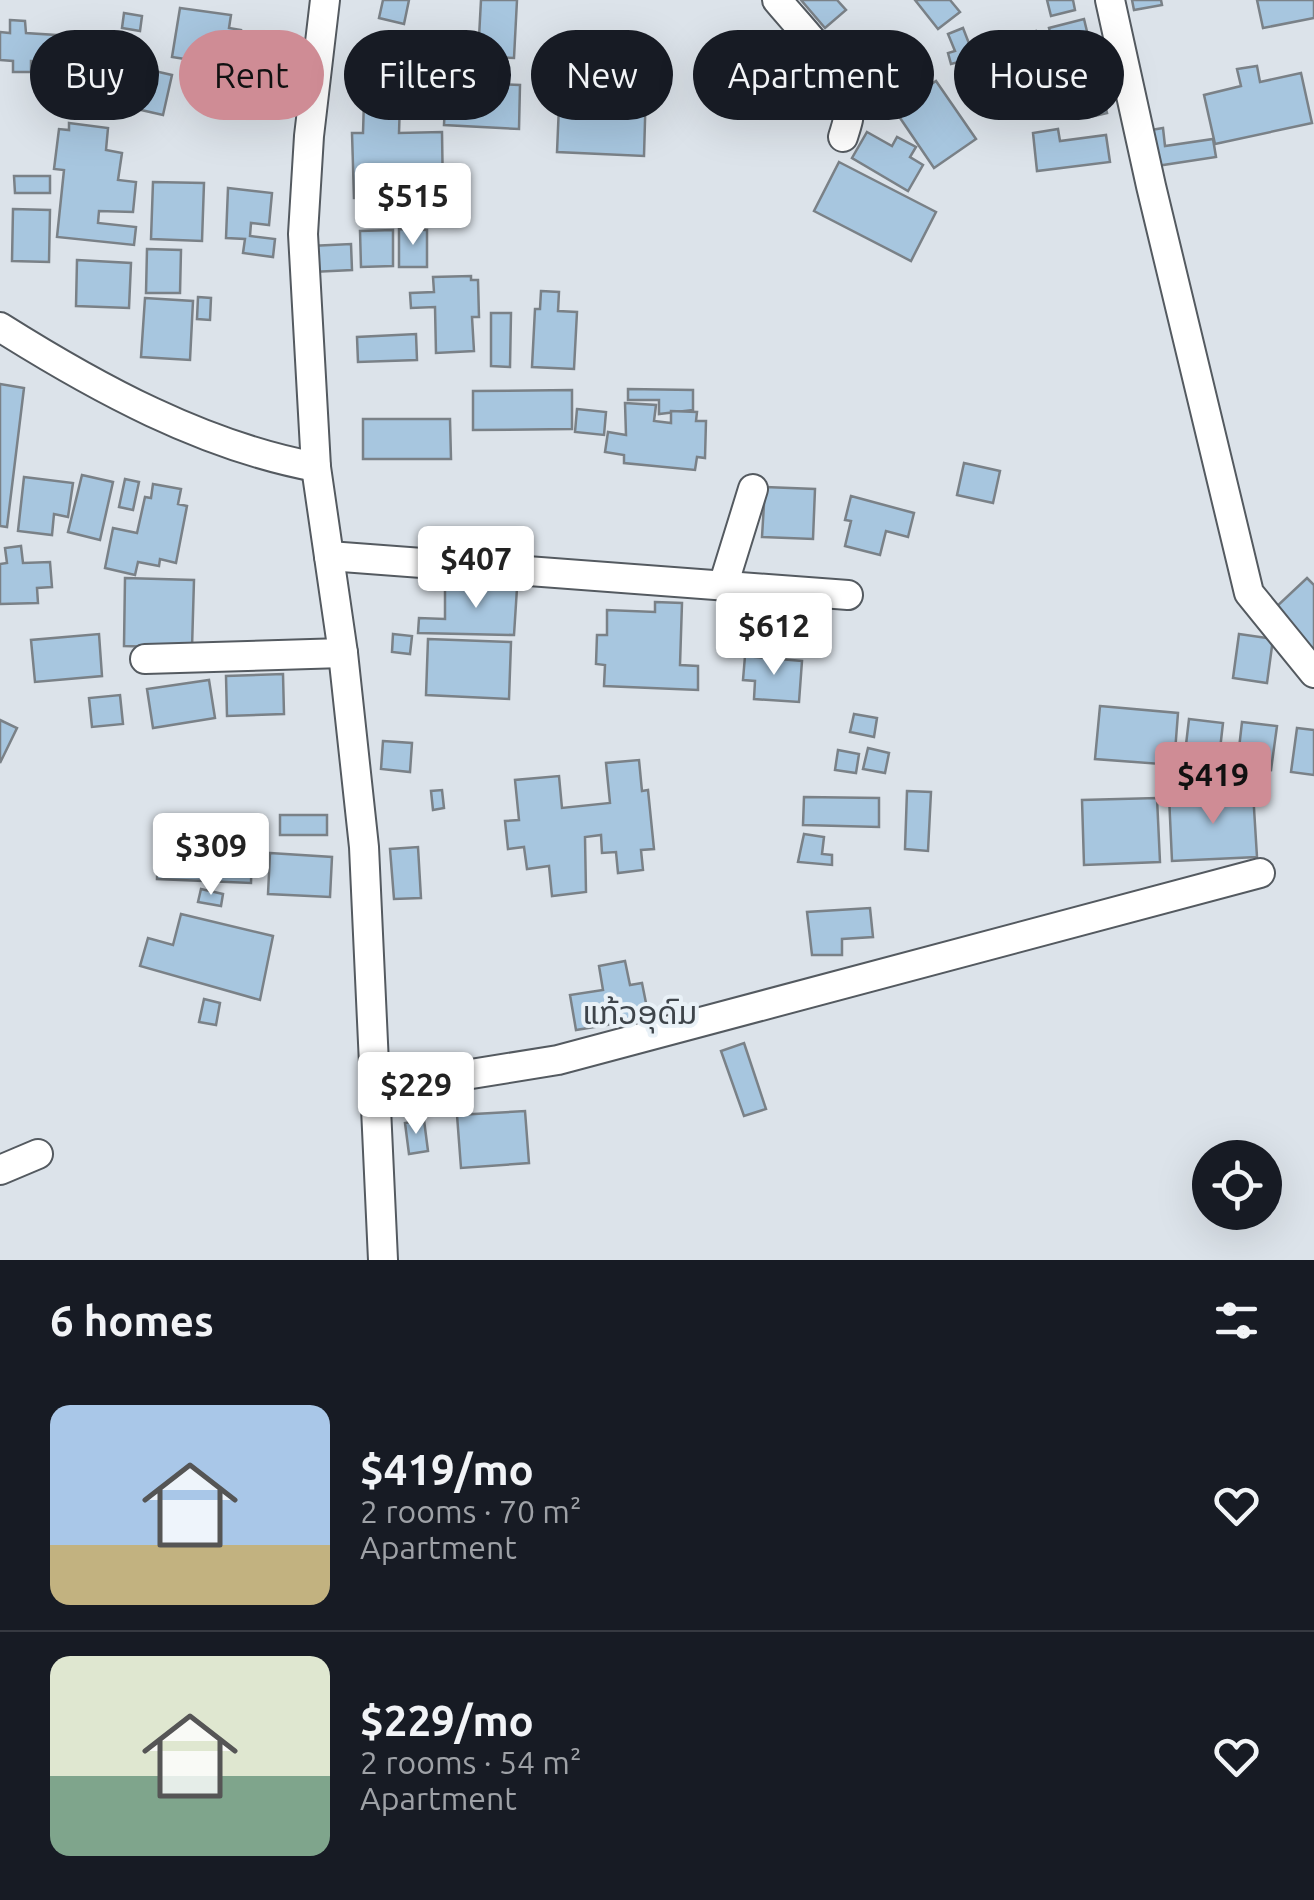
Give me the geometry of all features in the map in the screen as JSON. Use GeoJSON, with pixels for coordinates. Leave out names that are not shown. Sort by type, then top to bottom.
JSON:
{"type":"FeatureCollection","features":[{"type":"Feature","properties":{"kind":"street"},"geometry":{"type":"LineString","coordinates":[[326,0],[309,136],[302,234],[316,468],[343,653],[364,846],[384,1260]]}},
{"type":"Feature","properties":{"kind":"street"},"geometry":{"type":"LineString","coordinates":[[777,0],[840,81],[849,112],[843,137]]}},
{"type":"Feature","properties":{"kind":"street"},"geometry":{"type":"LineString","coordinates":[[1110,0],[1250,593],[1314,673]]}},
{"type":"Feature","properties":{"kind":"street"},"geometry":{"type":"LineString","coordinates":[[0,327],[64,367],[220,442],[316,468]]}},
{"type":"Feature","properties":{"kind":"street"},"geometry":{"type":"LineString","coordinates":[[723,586],[753,490]]}},
{"type":"Feature","properties":{"kind":"street"},"geometry":{"type":"LineString","coordinates":[[330,556],[848,595]]}},
{"type":"Feature","properties":{"kind":"street"},"geometry":{"type":"LineString","coordinates":[[145,659],[343,653]]}},
{"type":"Feature","properties":{"kind":"street"},"geometry":{"type":"LineString","coordinates":[[378,1089],[558,1060],[1260,872]]}},
{"type":"Feature","properties":{"kind":"street"},"geometry":{"type":"LineString","coordinates":[[0,1170],[38,1154]]}},
{"type":"Feature","properties":{"kind":"building"},"geometry":{"type":"Polygon","coordinates":[[[383,0],[409,0],[404,24],[379,18],[383,0]]]}},
{"type":"Feature","properties":{"kind":"building"},"geometry":{"type":"Polygon","coordinates":[[[481,0],[517,0],[514,58],[511,30],[479,30],[481,0]]]}},
{"type":"Feature","properties":{"kind":"building"},"geometry":{"type":"Polygon","coordinates":[[[801,0],[837,0],[846,10],[825,28],[801,0]]]}},
{"type":"Feature","properties":{"kind":"building"},"geometry":{"type":"Polygon","coordinates":[[[915,0],[950,0],[960,12],[938,29],[915,0]]]}},
{"type":"Feature","properties":{"kind":"building"},"geometry":{"type":"Polygon","coordinates":[[[1047,0],[1073,0],[1075,10],[1051,16],[1047,0]]]}},
{"type":"Feature","properties":{"kind":"building"},"geometry":{"type":"Polygon","coordinates":[[[1132,0],[1161,0],[1162,5],[1134,10],[1132,0]]]}},
{"type":"Feature","properties":{"kind":"building"},"geometry":{"type":"Polygon","coordinates":[[[1257,0],[1314,0],[1314,18],[1263,28],[1257,0]]]}},
{"type":"Feature","properties":{"kind":"building"},"geometry":{"type":"Polygon","coordinates":[[[180,8],[231,15],[229,28],[241,30],[179,30],[179,58],[172,57],[180,8]]]}},
{"type":"Feature","properties":{"kind":"building"},"geometry":{"type":"Polygon","coordinates":[[[124,13],[142,16],[140,30],[122,28],[124,13]]]}},
{"type":"Feature","properties":{"kind":"building"},"geometry":{"type":"Polygon","coordinates":[[[1084,19],[1087,30],[1050,30],[1084,19]]]}},
{"type":"Feature","properties":{"kind":"building"},"geometry":{"type":"Polygon","coordinates":[[[10,20],[25,21],[26,33],[30,33],[30,72],[13,72],[13,61],[0,60],[0,32],[10,33],[10,20]]]}},
{"type":"Feature","properties":{"kind":"building"},"geometry":{"type":"Polygon","coordinates":[[[1257,66],[1260,82],[1301,73],[1312,123],[1215,144],[1204,95],[1241,86],[1237,69],[1257,66]]]}},
{"type":"Feature","properties":{"kind":"building"},"geometry":{"type":"Polygon","coordinates":[[[159,72],[172,75],[163,115],[159,114],[159,72]]]}},
{"type":"Feature","properties":{"kind":"building"},"geometry":{"type":"Polygon","coordinates":[[[934,82],[954,107],[954,120],[963,120],[976,139],[934,168],[901,120],[934,120],[934,82]]]}},
{"type":"Feature","properties":{"kind":"building"},"geometry":{"type":"Polygon","coordinates":[[[511,85],[520,85],[519,129],[444,125],[444,120],[511,120],[511,85]]]}},
{"type":"Feature","properties":{"kind":"building"},"geometry":{"type":"Polygon","coordinates":[[[363,120],[399,120],[399,133],[442,132],[443,196],[354,198],[352,133],[363,133],[363,120]]]}},
{"type":"Feature","properties":{"kind":"building"},"geometry":{"type":"Polygon","coordinates":[[[558,120],[645,120],[644,156],[557,152],[558,120]]]}},
{"type":"Feature","properties":{"kind":"building"},"geometry":{"type":"Polygon","coordinates":[[[69,123],[108,128],[106,150],[122,153],[118,180],[136,182],[133,212],[99,211],[98,223],[136,227],[134,245],[57,237],[64,170],[54,169],[59,129],[69,130],[69,123]]]}},
{"type":"Feature","properties":{"kind":"building"},"geometry":{"type":"Polygon","coordinates":[[[1163,128],[1165,146],[1213,139],[1216,157],[1150,167],[1145,131],[1163,128]]]}},
{"type":"Feature","properties":{"kind":"building"},"geometry":{"type":"Polygon","coordinates":[[[1058,129],[1060,141],[1106,135],[1110,162],[1037,171],[1033,133],[1058,129]]]}},
{"type":"Feature","properties":{"kind":"building"},"geometry":{"type":"Polygon","coordinates":[[[867,132],[892,146],[897,137],[916,147],[910,157],[923,165],[908,191],[852,158],[867,132]]]}},
{"type":"Feature","properties":{"kind":"building"},"geometry":{"type":"Polygon","coordinates":[[[839,162],[936,212],[911,261],[814,211],[839,162]]]}},
{"type":"Feature","properties":{"kind":"building"},"geometry":{"type":"Polygon","coordinates":[[[14,176],[50,176],[50,193],[15,193],[14,176]]]}},
{"type":"Feature","properties":{"kind":"building"},"geometry":{"type":"Polygon","coordinates":[[[153,182],[204,183],[202,241],[151,239],[153,182]]]}},
{"type":"Feature","properties":{"kind":"building"},"geometry":{"type":"Polygon","coordinates":[[[228,188],[272,193],[269,225],[251,223],[250,236],[275,239],[273,257],[243,253],[245,239],[226,238],[228,188]]]}},
{"type":"Feature","properties":{"kind":"building"},"geometry":{"type":"Polygon","coordinates":[[[13,209],[50,210],[49,262],[12,261],[13,209]]]}},
{"type":"Feature","properties":{"kind":"building"},"geometry":{"type":"Polygon","coordinates":[[[399,229],[427,230],[427,267],[399,267],[399,229]]]}},
{"type":"Feature","properties":{"kind":"building"},"geometry":{"type":"Polygon","coordinates":[[[393,230],[393,266],[361,267],[360,231],[393,230]]]}},
{"type":"Feature","properties":{"kind":"building"},"geometry":{"type":"Polygon","coordinates":[[[351,244],[352,270],[312,272],[310,246],[351,244]]]}},
{"type":"Feature","properties":{"kind":"building"},"geometry":{"type":"Polygon","coordinates":[[[147,249],[181,250],[180,293],[146,293],[147,249]]]}},
{"type":"Feature","properties":{"kind":"building"},"geometry":{"type":"Polygon","coordinates":[[[77,260],[131,263],[129,308],[76,306],[77,260]]]}},
{"type":"Feature","properties":{"kind":"building"},"geometry":{"type":"Polygon","coordinates":[[[471,276],[471,280],[478,280],[479,317],[472,317],[474,351],[436,353],[435,307],[411,308],[410,293],[434,292],[433,277],[471,276]]]}},
{"type":"Feature","properties":{"kind":"building"},"geometry":{"type":"Polygon","coordinates":[[[541,291],[559,292],[558,311],[577,312],[574,369],[532,367],[535,309],[540,309],[541,291]]]}},
{"type":"Feature","properties":{"kind":"building"},"geometry":{"type":"Polygon","coordinates":[[[198,297],[211,298],[210,320],[197,319],[198,297]]]}},
{"type":"Feature","properties":{"kind":"building"},"geometry":{"type":"Polygon","coordinates":[[[145,298],[193,301],[190,360],[141,357],[145,298]]]}},
{"type":"Feature","properties":{"kind":"building"},"geometry":{"type":"Polygon","coordinates":[[[491,313],[511,313],[510,367],[491,366],[491,313]]]}},
{"type":"Feature","properties":{"kind":"building"},"geometry":{"type":"Polygon","coordinates":[[[416,334],[417,360],[358,362],[357,337],[416,334]]]}},
{"type":"Feature","properties":{"kind":"building"},"geometry":{"type":"Polygon","coordinates":[[[0,384],[24,388],[7,527],[0,526],[0,384]]]}},
{"type":"Feature","properties":{"kind":"building"},"geometry":{"type":"Polygon","coordinates":[[[628,389],[693,390],[693,410],[659,414],[659,400],[628,400],[628,389]]]}},
{"type":"Feature","properties":{"kind":"building"},"geometry":{"type":"Polygon","coordinates":[[[572,390],[572,429],[473,430],[473,391],[572,390]]]}},
{"type":"Feature","properties":{"kind":"building"},"geometry":{"type":"Polygon","coordinates":[[[625,403],[656,405],[654,421],[671,423],[671,411],[697,412],[696,421],[706,421],[705,458],[697,457],[695,470],[624,463],[624,455],[605,452],[608,432],[626,435],[625,403]]]}},
{"type":"Feature","properties":{"kind":"building"},"geometry":{"type":"Polygon","coordinates":[[[577,409],[606,412],[604,435],[575,432],[577,409]]]}},
{"type":"Feature","properties":{"kind":"building"},"geometry":{"type":"Polygon","coordinates":[[[363,419],[450,419],[451,459],[363,459],[363,419]]]}},
{"type":"Feature","properties":{"kind":"building"},"geometry":{"type":"Polygon","coordinates":[[[964,463],[1000,471],[993,503],[957,495],[964,463]]]}},
{"type":"Feature","properties":{"kind":"building"},"geometry":{"type":"Polygon","coordinates":[[[82,475],[113,482],[100,540],[68,532],[82,475]]]}},
{"type":"Feature","properties":{"kind":"building"},"geometry":{"type":"Polygon","coordinates":[[[24,477],[73,483],[68,517],[54,514],[52,535],[18,531],[24,477]]]}},
{"type":"Feature","properties":{"kind":"building"},"geometry":{"type":"Polygon","coordinates":[[[125,479],[139,482],[133,510],[119,507],[125,479]]]}},
{"type":"Feature","properties":{"kind":"building"},"geometry":{"type":"Polygon","coordinates":[[[153,484],[181,489],[178,504],[187,506],[176,563],[160,559],[159,566],[138,562],[135,575],[105,568],[113,528],[137,533],[145,497],[151,498],[153,484]]]}},
{"type":"Feature","properties":{"kind":"building"},"geometry":{"type":"Polygon","coordinates":[[[765,487],[815,489],[813,539],[762,537],[765,487]]]}},
{"type":"Feature","properties":{"kind":"building"},"geometry":{"type":"Polygon","coordinates":[[[851,496],[914,513],[908,537],[886,531],[880,555],[845,546],[851,521],[845,520],[851,496]]]}},
{"type":"Feature","properties":{"kind":"building"},"geometry":{"type":"Polygon","coordinates":[[[21,546],[23,563],[50,562],[52,587],[37,588],[38,603],[0,604],[0,564],[7,563],[5,548],[21,546]]]}},
{"type":"Feature","properties":{"kind":"building"},"geometry":{"type":"Polygon","coordinates":[[[125,578],[194,580],[192,648],[124,646],[125,578]]]}},
{"type":"Feature","properties":{"kind":"building"},"geometry":{"type":"Polygon","coordinates":[[[1307,578],[1314,585],[1314,650],[1275,608],[1307,578]]]}},
{"type":"Feature","properties":{"kind":"building"},"geometry":{"type":"Polygon","coordinates":[[[481,579],[500,580],[500,588],[517,588],[514,635],[418,633],[419,618],[445,619],[445,588],[481,588],[481,579]]]}},
{"type":"Feature","properties":{"kind":"building"},"geometry":{"type":"Polygon","coordinates":[[[655,602],[682,603],[680,665],[698,666],[698,690],[604,686],[605,665],[596,664],[597,635],[607,635],[607,610],[655,612],[655,602]]]}},
{"type":"Feature","properties":{"kind":"building"},"geometry":{"type":"Polygon","coordinates":[[[99,634],[102,676],[35,682],[31,640],[99,634]]]}},
{"type":"Feature","properties":{"kind":"building"},"geometry":{"type":"Polygon","coordinates":[[[393,634],[412,636],[410,654],[392,652],[393,634]]]}},
{"type":"Feature","properties":{"kind":"building"},"geometry":{"type":"Polygon","coordinates":[[[1239,634],[1273,639],[1267,683],[1233,678],[1239,634]]]}},
{"type":"Feature","properties":{"kind":"building"},"geometry":{"type":"Polygon","coordinates":[[[428,639],[511,642],[509,699],[426,695],[428,639]]]}},
{"type":"Feature","properties":{"kind":"building"},"geometry":{"type":"Polygon","coordinates":[[[745,656],[802,661],[799,702],[754,699],[755,681],[743,680],[745,656]]]}},
{"type":"Feature","properties":{"kind":"building"},"geometry":{"type":"Polygon","coordinates":[[[283,674],[284,714],[227,716],[226,676],[283,674]]]}},
{"type":"Feature","properties":{"kind":"building"},"geometry":{"type":"Polygon","coordinates":[[[209,680],[215,718],[153,728],[147,689],[209,680]]]}},
{"type":"Feature","properties":{"kind":"building"},"geometry":{"type":"Polygon","coordinates":[[[120,695],[123,724],[92,727],[89,698],[120,695]]]}},
{"type":"Feature","properties":{"kind":"building"},"geometry":{"type":"Polygon","coordinates":[[[1100,706],[1178,713],[1174,765],[1095,759],[1100,706]]]}},
{"type":"Feature","properties":{"kind":"building"},"geometry":{"type":"Polygon","coordinates":[[[854,714],[877,718],[874,737],[850,732],[854,714]]]}},
{"type":"Feature","properties":{"kind":"building"},"geometry":{"type":"Polygon","coordinates":[[[1189,719],[1223,723],[1218,767],[1184,762],[1189,719]]]}},
{"type":"Feature","properties":{"kind":"building"},"geometry":{"type":"Polygon","coordinates":[[[0,720],[17,728],[0,763],[0,720]]]}},
{"type":"Feature","properties":{"kind":"building"},"geometry":{"type":"Polygon","coordinates":[[[1242,722],[1277,726],[1271,770],[1237,766],[1242,722]]]}},
{"type":"Feature","properties":{"kind":"building"},"geometry":{"type":"Polygon","coordinates":[[[1297,728],[1314,730],[1314,775],[1291,772],[1297,728]]]}},
{"type":"Feature","properties":{"kind":"building"},"geometry":{"type":"Polygon","coordinates":[[[383,741],[412,743],[410,772],[381,769],[383,741]]]}},
{"type":"Feature","properties":{"kind":"building"},"geometry":{"type":"Polygon","coordinates":[[[868,748],[889,753],[885,773],[863,769],[868,748]]]}},
{"type":"Feature","properties":{"kind":"building"},"geometry":{"type":"Polygon","coordinates":[[[838,750],[859,754],[856,773],[835,770],[838,750]]]}},
{"type":"Feature","properties":{"kind":"building"},"geometry":{"type":"Polygon","coordinates":[[[639,760],[642,791],[648,790],[654,849],[641,850],[643,870],[618,873],[616,852],[602,853],[601,835],[585,837],[586,892],[552,896],[549,866],[527,869],[524,847],[508,849],[505,821],[519,820],[515,780],[559,776],[562,808],[610,803],[606,763],[639,760]]]}},
{"type":"Feature","properties":{"kind":"building"},"geometry":{"type":"Polygon","coordinates":[[[442,790],[444,808],[433,810],[431,791],[442,790]]]}},
{"type":"Feature","properties":{"kind":"building"},"geometry":{"type":"Polygon","coordinates":[[[907,791],[931,792],[928,851],[905,849],[907,791]]]}},
{"type":"Feature","properties":{"kind":"building"},"geometry":{"type":"Polygon","coordinates":[[[1253,792],[1257,857],[1172,861],[1169,796],[1253,792]]]}},
{"type":"Feature","properties":{"kind":"building"},"geometry":{"type":"Polygon","coordinates":[[[804,797],[879,798],[879,827],[803,825],[804,797]]]}},
{"type":"Feature","properties":{"kind":"building"},"geometry":{"type":"Polygon","coordinates":[[[1157,798],[1160,862],[1084,865],[1082,800],[1157,798]]]}},
{"type":"Feature","properties":{"kind":"building"},"geometry":{"type":"Polygon","coordinates":[[[280,815],[327,815],[327,835],[280,835],[280,815]]]}},
{"type":"Feature","properties":{"kind":"building"},"geometry":{"type":"Polygon","coordinates":[[[804,834],[824,837],[822,854],[832,855],[832,865],[798,862],[804,834]]]}},
{"type":"Feature","properties":{"kind":"building"},"geometry":{"type":"Polygon","coordinates":[[[158,839],[252,844],[251,883],[157,879],[158,839]]]}},
{"type":"Feature","properties":{"kind":"building"},"geometry":{"type":"Polygon","coordinates":[[[418,847],[421,898],[394,899],[390,849],[418,847]]]}},
{"type":"Feature","properties":{"kind":"building"},"geometry":{"type":"Polygon","coordinates":[[[270,853],[332,857],[330,897],[268,894],[270,853]]]}},
{"type":"Feature","properties":{"kind":"building"},"geometry":{"type":"Polygon","coordinates":[[[201,889],[223,894],[221,906],[198,902],[201,889]]]}},
{"type":"Feature","properties":{"kind":"building"},"geometry":{"type":"Polygon","coordinates":[[[870,908],[873,937],[842,939],[842,955],[812,955],[807,912],[870,908]]]}},
{"type":"Feature","properties":{"kind":"building"},"geometry":{"type":"Polygon","coordinates":[[[181,914],[273,936],[260,1000],[140,966],[148,938],[173,945],[181,914]]]}},
{"type":"Feature","properties":{"kind":"building"},"geometry":{"type":"Polygon","coordinates":[[[625,961],[630,985],[642,983],[649,1018],[576,1030],[570,995],[603,990],[599,966],[625,961]]]}},
{"type":"Feature","properties":{"kind":"building"},"geometry":{"type":"Polygon","coordinates":[[[204,999],[220,1003],[216,1025],[199,1022],[204,999]]]}},
{"type":"Feature","properties":{"kind":"building"},"geometry":{"type":"Polygon","coordinates":[[[744,1043],[766,1109],[744,1116],[721,1051],[744,1043]]]}},
{"type":"Feature","properties":{"kind":"building"},"geometry":{"type":"Polygon","coordinates":[[[525,1111],[529,1163],[461,1168],[457,1115],[525,1111]]]}},
{"type":"Feature","properties":{"kind":"building"},"geometry":{"type":"Polygon","coordinates":[[[424,1120],[428,1151],[409,1154],[405,1123],[424,1120]]]}},
{"type":"Feature","properties":{"kind":"district","name":"ແກ້ວອຸດົມ"},"geometry":{"type":"Point","coordinates":[640,1012]}}]}
